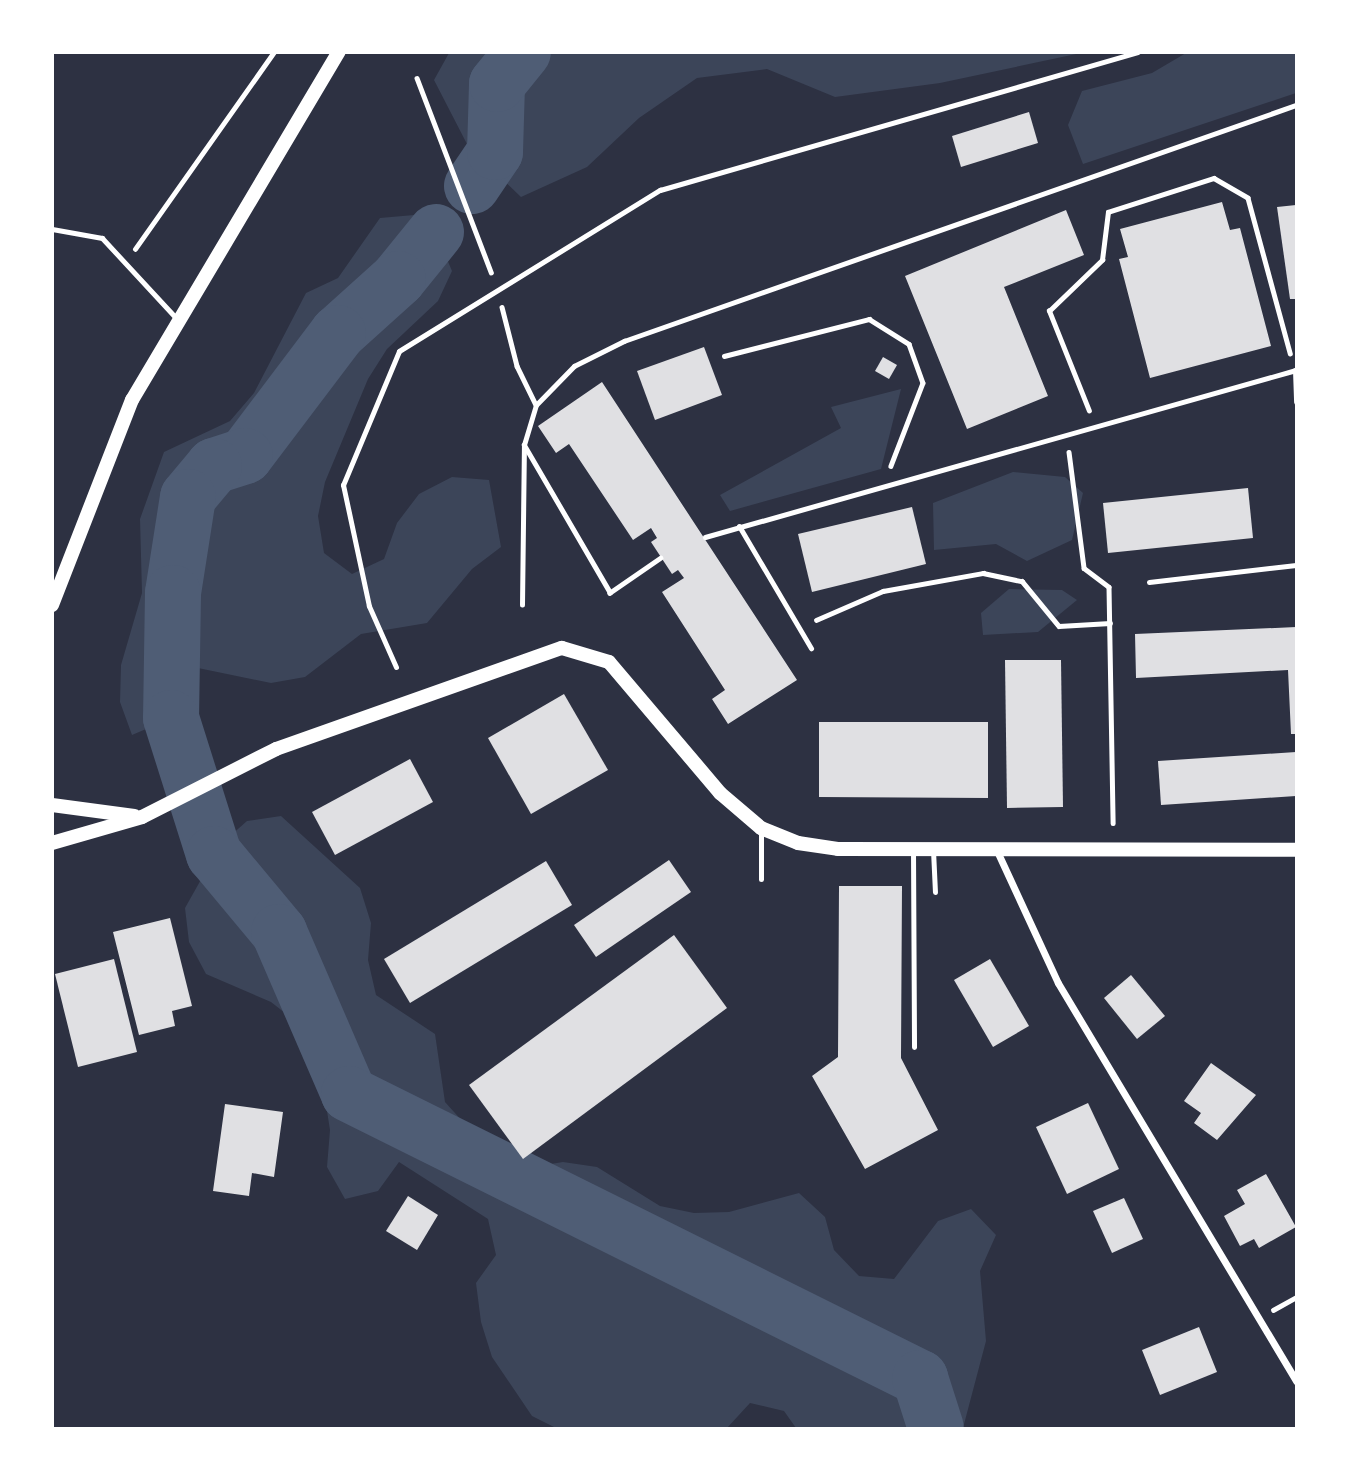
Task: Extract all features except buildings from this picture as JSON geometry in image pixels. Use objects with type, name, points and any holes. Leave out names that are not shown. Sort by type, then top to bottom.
[{"type":"main road","points":[[52,605],[94,485],[176,318],[339,52]]},
{"type":"main road","points":[[52,843],[142,817],[262,755],[539,653],[579,649],[609,662],[720,793],[761,828],[825,847],[997,851],[1297,850]]},
{"type":"main road","points":[[52,805],[142,817]]},
{"type":"street","points":[[997,851],[1058,983],[1297,1381]]},
{"type":"lane","points":[[396,667],[369,606],[343,485],[399,351],[660,190],[1137,52]]},
{"type":"lane","points":[[52,229],[102,238],[176,318]]},
{"type":"lane","points":[[705,537],[1296,370],[1297,402]]},
{"type":"lane","points":[[739,526],[811,648]]},
{"type":"lane","points":[[1149,582],[1297,565]]},
{"type":"lane","points":[[761,828],[761,879]]},
{"type":"lane","points":[[913,850],[914,1047]]},
{"type":"lane","points":[[933,850],[935,892]]},
{"type":"path","points":[[125,263],[274,52]]},
{"type":"path","points":[[417,78],[498,290],[517,366],[536,405]]},
{"type":"path","points":[[522,605],[524,445],[536,405],[574,366],[624,341],[1297,105]]},
{"type":"path","points":[[1095,425],[1049,311],[1102,260],[1108,212],[1214,178],[1248,198],[1296,370]]},
{"type":"path","points":[[724,356],[869,319],[909,344],[923,383],[882,489]]},
{"type":"path","points":[[1063,435],[1077,479],[1084,568],[1109,587],[1113,823]]},
{"type":"path","points":[[524,445],[610,593],[661,558]]},
{"type":"path","points":[[800,628],[883,591],[958,573],[1022,582],[1059,626],[1110,623]]},
{"type":"shaded area","points":[[449,52],[1081,53],[940,83],[835,97],[767,69],[697,78],[639,118],[587,167],[521,197],[468,146],[434,80]]},
{"type":"shaded area","points":[[1186,53],[1296,53],[1296,93],[1083,164],[1068,125],[1082,91],[1152,73]]},
{"type":"shaded area","points":[[414,215],[439,240],[452,271],[438,301],[387,349],[368,379],[325,482],[318,516],[324,553],[352,574],[384,559],[397,523],[419,494],[452,477],[489,480],[501,547],[472,569],[427,623],[361,634],[305,677],[271,683],[198,668],[153,726],[132,735],[120,702],[121,665],[142,593],[140,519],[164,452],[230,421],[254,393],[306,293],[338,278],[380,218]]},
{"type":"shaded area","points":[[901,389],[881,469],[730,511],[720,495],[841,428],[831,407]]},
{"type":"shaded area","points":[[1013,472],[1065,477],[1083,493],[1072,540],[1027,561],[996,544],[934,550],[933,503]]},
{"type":"shaded area","points":[[1009,589],[1062,590],[1077,600],[1038,632],[983,635],[981,613]]},
{"type":"shaded area","points":[[281,816],[360,888],[371,923],[368,960],[376,995],[435,1034],[445,1102],[493,1155],[526,1168],[563,1162],[597,1167],[660,1206],[694,1213],[729,1212],[799,1193],[825,1217],[834,1250],[859,1276],[894,1279],[938,1221],[971,1209],[996,1235],[980,1271],[986,1341],[963,1428],[796,1428],[784,1411],[750,1403],[727,1428],[556,1428],[532,1416],[492,1357],[481,1322],[476,1283],[496,1255],[488,1219],[399,1162],[378,1191],[345,1199],[327,1167],[330,1130],[318,1054],[299,1024],[271,1002],[206,974],[189,942],[185,908],[221,844],[247,821]]},
{"type":"waterway","points":[[472,186],[495,152],[497,84],[523,52]]},
{"type":"waterway","points":[[436,232],[398,279],[338,333],[245,456],[214,466],[188,497],[173,593],[171,718],[214,854],[279,932],[349,1094],[920,1378],[936,1428]]}]
